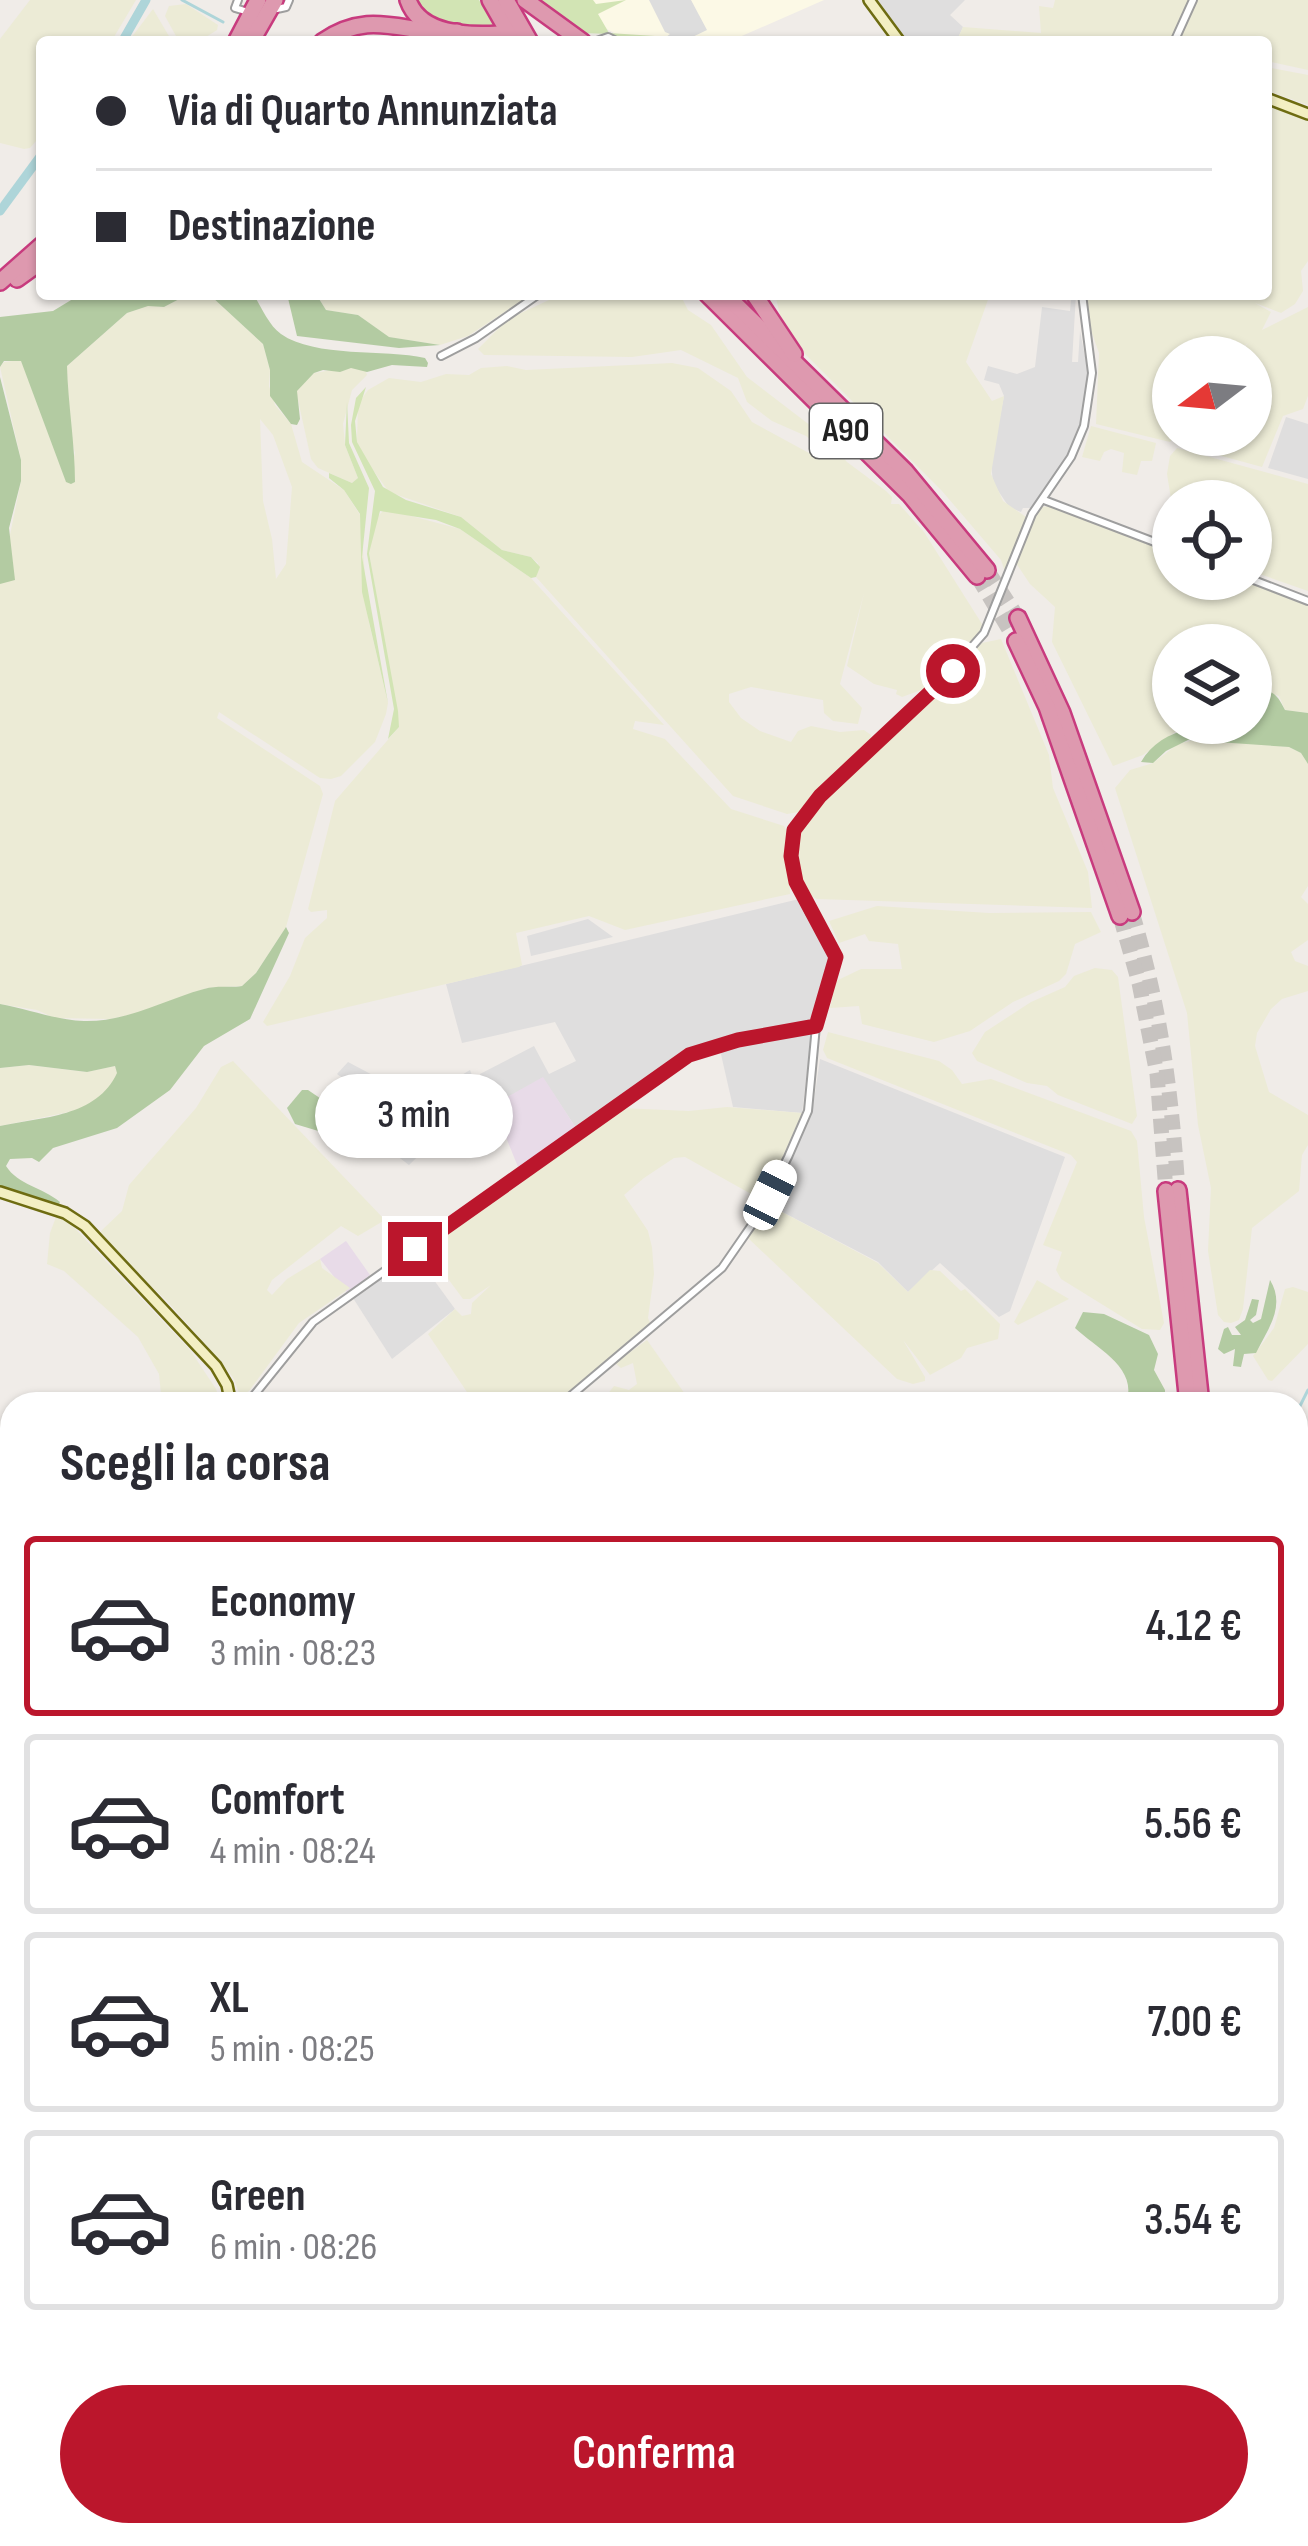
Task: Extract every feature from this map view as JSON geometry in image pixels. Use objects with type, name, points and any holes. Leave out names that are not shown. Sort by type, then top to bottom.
[{"type":"highway","points":[[408,0],[425,24],[458,32]]},
{"type":"highway","points":[[487,0],[507,36]]},
{"type":"highway","points":[[506,0],[531,34],[557,26]]},
{"type":"highway","points":[[526,0],[557,26],[578,36]]},
{"type":"highway","points":[[255,36],[276,4]]},
{"type":"highway","points":[[238,36],[251,6]]},
{"type":"highway","points":[[333,36],[345,29],[383,23],[498,36]]},
{"type":"highway","points":[[0,293],[36,249]]},
{"type":"highway","points":[[8,279],[36,263]]},
{"type":"highway","name":"A90","points":[[709,300],[910,495],[982,573],[918,485],[731,300]]},
{"type":"highway","points":[[758,300],[830,398]]},
{"type":"highway","points":[[1016,640],[1047,707],[1126,914],[1062,713],[1018,618]]},
{"type":"highway","points":[[1172,1190],[1189,1392]]},
{"type":"highway","points":[[1191,1375],[1197,1392]]},
{"type":"street","points":[[238,0],[235,8],[251,6]]},
{"type":"street","points":[[276,4],[286,7],[289,0]]},
{"type":"street","points":[[868,0],[893,36]]},
{"type":"street","points":[[1177,36],[1193,0]]},
{"type":"street","points":[[1272,100],[1308,114]]},
{"type":"street","points":[[441,356],[530,300]]},
{"type":"street","points":[[575,1392],[712,1278],[744,1239],[770,1195],[807,1113],[816,1026],[836,957],[796,882],[791,856],[794,830],[820,796],[971,652],[1001,596],[1032,514],[1071,457],[1088,414],[1092,363],[1083,300]]},
{"type":"street","points":[[1044,500],[1152,541]]},
{"type":"street","points":[[1272,587],[1308,601]]},
{"type":"street","points":[[257,1392],[313,1322],[689,1055],[738,1040],[816,1026]]},
{"type":"street","points":[[0,1192],[60,1210],[85,1226],[216,1366],[228,1392]]},
{"type":"shaded area","points":[[552,0],[824,0],[742,36],[620,36]]},
{"type":"shaded area","points":[[649,0],[691,0],[707,30],[694,36],[668,36]]},
{"type":"shaded area","points":[[873,0],[965,0],[950,15],[963,27],[959,36],[899,36]]},
{"type":"shaded area","points":[[1071,300],[1076,300],[1072,362],[1078,362],[1080,331],[1089,377],[1081,428],[1031,508],[1021,512],[1009,507],[993,483],[991,462],[1004,396],[999,384],[984,380],[988,366],[1017,374],[1035,367],[1042,307],[1070,311]]},
{"type":"shaded area","points":[[1286,417],[1308,424],[1308,479],[1268,468]]},
{"type":"shaded area","points":[[799,899],[834,959],[814,1024],[688,1051],[576,1128],[543,1078],[493,1105],[480,1074],[534,1046],[549,1074],[576,1061],[555,1022],[462,1043],[446,984]]},
{"type":"shaded area","points":[[588,919],[613,937],[531,956],[527,936]]},
{"type":"shaded area","points":[[812,1031],[802,1113],[733,1107],[720,1050]]},
{"type":"shaded area","points":[[820,1059],[1065,1157],[1010,1311],[999,1317],[940,1263],[908,1292],[878,1262],[769,1205],[812,1114]]},
{"type":"shaded area","points":[[348,1062],[401,1090],[394,1104],[402,1111],[470,1070],[480,1096],[409,1165],[342,1114],[358,1089],[337,1074]]},
{"type":"shaded area","points":[[543,1077],[576,1128],[518,1167],[493,1105]]},
{"type":"shaded area","points":[[346,1241],[370,1275],[347,1293],[320,1259]]},
{"type":"shaded area","points":[[415,1254],[455,1309],[392,1359],[353,1298]]},
{"type":"green space","points":[[30,0],[136,0],[115,36],[36,36],[36,141],[30,148],[0,143],[0,39]]},
{"type":"green space","points":[[412,0],[479,0],[496,29],[440,21]]},
{"type":"green space","points":[[529,0],[593,0],[596,4],[626,0],[598,14],[609,33],[655,36],[613,36],[582,33]]},
{"type":"green space","points":[[1055,0],[1189,0],[1174,36],[959,36],[963,27],[1041,33],[1039,6],[1053,8]]},
{"type":"green space","points":[[1196,0],[1308,0],[1308,70],[1272,62],[1272,36],[1181,36]]},
{"type":"green space","points":[[186,4],[218,25],[217,30],[208,36],[176,36],[165,16],[169,6]]},
{"type":"green space","points":[[153,9],[169,36],[133,36]]},
{"type":"green space","points":[[1272,68],[1308,75],[1308,105],[1272,92]]},
{"type":"green space","points":[[1272,105],[1308,118],[1308,261],[1301,271],[1303,291],[1281,313],[1255,303],[1271,312],[1262,330],[1308,307],[1308,396],[1303,409],[1283,416],[1272,443],[1272,336],[1152,336],[1152,438],[1096,424],[1099,353],[1085,300],[1272,300]]},
{"type":"green space","points":[[71,300],[177,300],[127,313],[67,366],[75,467],[71,484],[66,482],[21,361],[4,361],[0,367],[0,317],[53,311]]},
{"type":"green space","points":[[215,300],[263,344],[275,405],[291,424],[302,462],[344,490],[360,515],[369,623],[388,703],[375,742],[341,776],[331,779],[320,778],[219,712],[217,718],[320,786],[323,794],[286,927],[242,986],[207,988],[110,1019],[54,1018],[0,1004],[0,584],[21,460],[0,367],[21,360],[66,481],[75,453],[68,427],[67,366],[127,313],[149,305]],"holes":[[[260,419],[273,435],[292,487],[286,564],[276,579],[263,501]]]},
{"type":"green space","points":[[215,300],[257,300],[273,326],[295,342],[331,350],[409,355],[428,363],[427,367],[392,365],[367,372],[351,368],[314,373],[297,391],[297,425],[291,424],[270,396],[263,344]]},
{"type":"green space","points":[[288,300],[320,300],[326,310],[358,315],[389,337],[440,345],[399,348],[297,336]]},
{"type":"green space","points":[[320,300],[523,300],[468,336],[440,345],[388,337],[358,315],[326,310]]},
{"type":"green space","points":[[549,300],[683,300],[688,310],[711,325],[747,377],[824,436],[847,462],[892,497],[891,504],[899,504],[924,532],[982,624],[980,633],[935,685],[902,697],[897,690],[874,684],[847,666],[864,593],[840,684],[862,708],[858,724],[833,721],[824,713],[823,700],[751,687],[729,694],[741,718],[791,742],[798,731],[811,726],[840,732],[864,730],[871,735],[869,748],[799,812],[787,814],[733,796],[536,577],[538,563],[531,557],[502,550],[461,517],[389,492],[357,442],[358,404],[368,390],[389,378],[421,382],[507,366],[526,370],[672,363],[698,368],[731,391],[752,422],[820,459],[824,458],[820,448],[747,402],[738,378],[681,350],[632,357],[484,355],[478,349],[508,319]]},
{"type":"green space","points":[[776,300],[988,300],[966,362],[992,401],[1004,396],[991,474],[1003,501],[1026,517],[1006,575],[1001,560],[942,491],[804,353],[780,315]]},
{"type":"green space","points":[[365,369],[367,375],[352,390],[343,424],[345,445],[358,478],[352,483],[318,468],[311,459],[296,391],[314,373]]},
{"type":"green space","points":[[0,377],[21,460],[21,481],[9,528],[15,580],[0,584]]},
{"type":"green space","points":[[366,387],[355,421],[357,442],[383,487],[406,500],[461,517],[502,550],[531,557],[540,567],[531,578],[460,529],[380,511],[369,553],[398,711],[399,727],[388,739],[394,709],[367,554],[375,491],[352,442],[356,398]]},
{"type":"green space","points":[[347,402],[349,443],[369,488],[362,557],[388,703],[362,592],[360,514],[329,478],[329,473],[352,483],[358,478],[345,445]]},
{"type":"green space","points":[[1091,426],[1152,442],[1152,461],[1141,461],[1137,475],[1122,472],[1124,453],[1111,449],[1100,461],[1082,457]]},
{"type":"green space","points":[[1170,456],[1206,456],[1308,484],[1308,591],[1272,578],[1272,480],[1168,480]]},
{"type":"green space","points":[[1222,456],[1267,456],[1262,467]]},
{"type":"green space","points":[[1051,506],[1152,544],[1152,600],[1272,600],[1272,589],[1308,603],[1308,713],[1285,710],[1279,696],[1272,694],[1272,624],[1152,624],[1152,744],[1158,744],[1113,766],[1052,642],[1055,607],[1016,563],[1041,507]]},
{"type":"green space","points":[[385,509],[460,529],[531,578],[664,725],[635,721],[633,729],[665,739],[731,809],[784,826],[790,894],[625,930],[589,916],[516,933],[519,967],[267,1026],[263,1022],[305,938],[327,918],[327,910],[308,909],[335,801],[399,727],[369,552],[376,518]]},
{"type":"green space","points":[[1001,639],[1049,755],[1053,788],[1088,872],[1092,908],[817,899],[801,891],[793,858],[796,830],[817,803],[982,643]]},
{"type":"green space","points":[[1272,693],[1285,710],[1308,713],[1308,764],[1289,747],[1246,744],[1272,744]]},
{"type":"green space","points":[[1157,744],[1180,744],[1153,763],[1141,762]]},
{"type":"green space","points":[[1178,744],[1255,744],[1289,747],[1308,764],[1308,886],[1301,897],[1308,904],[1308,940],[1291,952],[1295,961],[1308,966],[1308,991],[1282,999],[1271,1009],[1255,1046],[1269,1092],[1308,1115],[1308,1145],[1302,1155],[1299,1191],[1252,1228],[1243,1309],[1239,1320],[1231,1323],[1218,1315],[1208,1251],[1211,1188],[1198,1125],[1187,1013],[1115,788],[1130,770],[1153,763]]},
{"type":"green space","points":[[877,906],[989,913],[1091,912],[1101,932],[1075,944],[1066,974],[1059,981],[1013,1002],[970,1031],[934,1042],[862,1024],[859,1006],[830,1008],[836,981],[861,969],[902,969],[898,944],[869,941],[865,934],[839,943],[829,921]]},
{"type":"green space","points":[[286,927],[289,933],[250,1019],[204,1046],[170,1090],[117,1128],[53,1148],[39,1162],[10,1159],[6,1166],[11,1172],[60,1202],[58,1206],[0,1188],[0,1126],[82,1107],[108,1088],[117,1073],[115,1066],[87,1072],[29,1065],[0,1068],[0,1004],[63,1019],[100,1020],[209,988],[242,986]]},
{"type":"green space","points":[[1095,968],[1112,970],[1118,977],[1137,1116],[1132,1124],[977,1061],[972,1053],[985,1032],[1065,987],[1074,976]]},
{"type":"green space","points":[[828,1032],[939,1061],[962,1084],[991,1079],[1131,1131],[1137,1141],[1144,1217],[1164,1323],[1160,1330],[1142,1329],[1061,1279],[1056,1270],[1062,1252],[1043,1245],[1077,1162],[1071,1155],[827,1058],[823,1050]]},
{"type":"green space","points":[[233,1061],[385,1220],[358,1236],[341,1226],[272,1280],[267,1290],[272,1295],[287,1279],[320,1259],[322,1268],[350,1288],[299,1323],[247,1392],[239,1392],[217,1357],[166,1300],[103,1242],[101,1231],[122,1211],[129,1185],[196,1108],[221,1067]]},
{"type":"green space","points":[[29,1065],[86,1072],[115,1066],[118,1074],[106,1095],[84,1109],[0,1126],[0,1068]]},
{"type":"green space","points":[[302,1090],[339,1111],[325,1133],[295,1124],[287,1108]]},
{"type":"green space","points":[[727,1107],[802,1113],[765,1197],[760,1199],[685,1157],[674,1158],[624,1195],[648,1231],[652,1247],[651,1325],[570,1392],[467,1392],[428,1334],[455,1309],[462,1316],[471,1314],[472,1303],[491,1285],[463,1299],[446,1276],[426,1267],[421,1254],[424,1248],[522,1183],[621,1108],[689,1111]]},
{"type":"green space","points":[[769,1205],[878,1263],[908,1292],[930,1270],[940,1271],[1000,1324],[998,1339],[967,1348],[961,1358],[930,1375],[903,1340],[925,1381],[913,1384],[897,1379],[748,1238]]},
{"type":"green space","points":[[56,1217],[64,1217],[190,1350],[217,1392],[161,1392],[159,1374],[138,1337],[64,1271],[47,1264]]},
{"type":"green space","points":[[1037,1280],[1069,1299],[1018,1325],[1014,1322]]},
{"type":"green space","points":[[1270,1280],[1276,1308],[1270,1326],[1256,1353],[1244,1354],[1241,1367],[1233,1366],[1235,1349],[1224,1354],[1218,1349],[1224,1329],[1241,1335],[1235,1327],[1245,1320],[1252,1299],[1259,1300],[1250,1320],[1261,1319]]},
{"type":"green space","points":[[1285,1289],[1308,1292],[1308,1344],[1272,1381],[1253,1356],[1274,1328]]},
{"type":"green space","points":[[1083,1312],[1104,1314],[1149,1335],[1158,1354],[1154,1370],[1165,1392],[1128,1392],[1119,1366],[1075,1328]]},
{"type":"green space","points":[[647,1340],[683,1392],[609,1392],[614,1386],[629,1390],[637,1384],[633,1363],[621,1368],[615,1363]]},
{"type":"waterway","points":[[125,36],[146,0]]},
{"type":"waterway","points":[[182,0],[223,22]]},
{"type":"waterway","points":[[0,211],[36,162]]},
{"type":"tunnel","points":[[987,570],[1018,618]]},
{"type":"tunnel","points":[[977,576],[1016,641]]},
{"type":"tunnel","points":[[1132,912],[1163,1050],[1178,1190]]},
{"type":"tunnel","points":[[1120,916],[1157,1074],[1166,1191]]},
{"type":"route","points":[[415,1249],[689,1055],[738,1040],[816,1026],[836,957],[796,882],[791,856],[794,830],[820,796],[953,671]]}]
